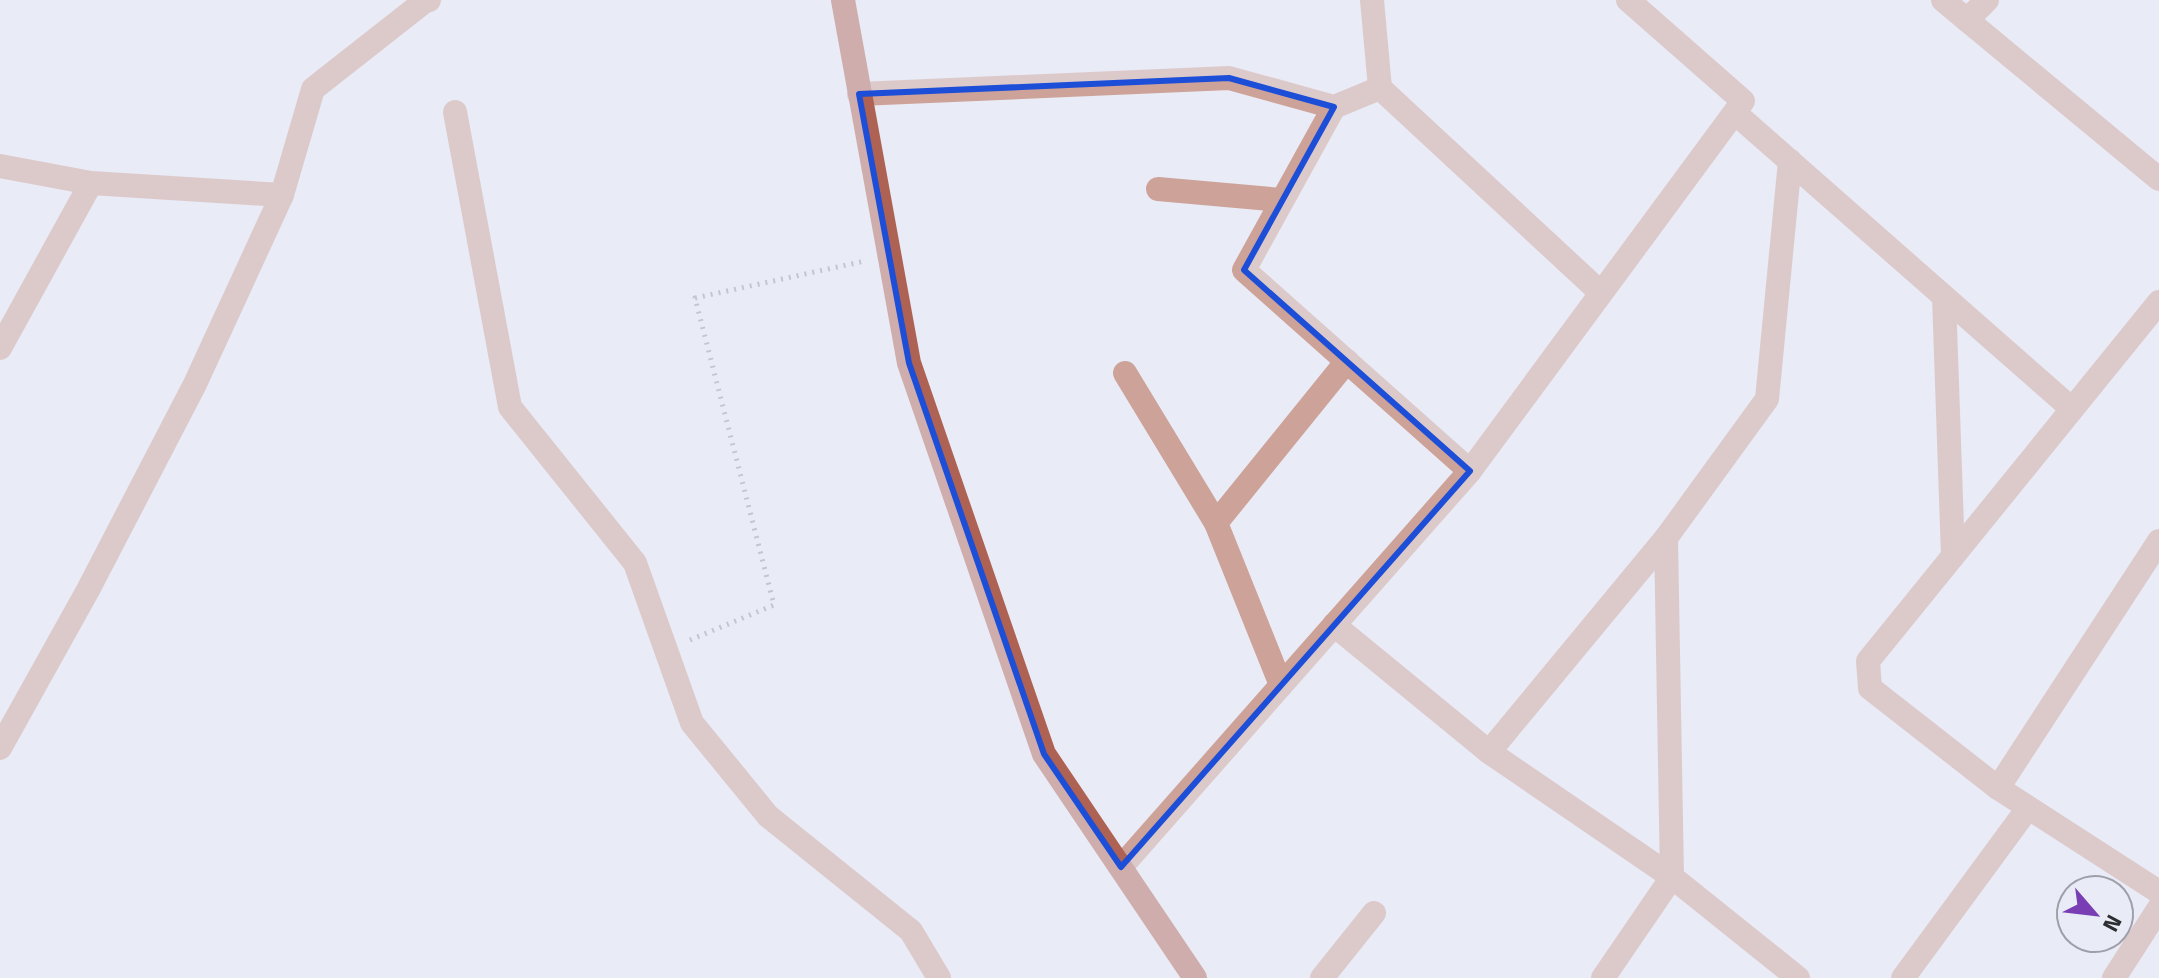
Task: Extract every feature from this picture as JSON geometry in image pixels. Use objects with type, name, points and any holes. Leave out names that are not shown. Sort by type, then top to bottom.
[{"type":"main road","points":[[843,0],[909,363],[1044,754],[1195,978]]},
{"type":"street","points":[[0,748],[88,590],[195,384],[282,195],[313,89],[426,0]]},
{"type":"street","points":[[1372,0],[1380,88],[1601,293]]},
{"type":"street","points":[[1121,867],[1470,471],[1743,101],[1628,0]]},
{"type":"street","points":[[1943,0],[2159,179]]},
{"type":"street","points":[[1967,20],[1987,0]]},
{"type":"street","points":[[859,94],[1229,78],[1334,107],[1380,88]]},
{"type":"street","points":[[1334,107],[1244,270],[1470,471]]},
{"type":"street","points":[[455,112],[510,407],[635,563],[692,723],[768,816],[911,931],[939,978]]},
{"type":"street","points":[[1735,113],[2072,409]]},
{"type":"street","points":[[1489,752],[1666,538],[1767,399],[1790,161]]},
{"type":"street","points":[[0,166],[91,183],[282,195]]},
{"type":"street","points":[[0,348],[91,183]]},
{"type":"street","points":[[1158,189],[1282,200]]},
{"type":"street","points":[[1944,297],[1953,556]]},
{"type":"street","points":[[2159,302],[1868,661],[1870,688],[1998,788],[2159,892]]},
{"type":"street","points":[[1216,523],[1347,361]]},
{"type":"street","points":[[1125,373],[1216,523],[1281,685]]},
{"type":"street","points":[[1603,978],[1672,877],[1666,538]]},
{"type":"street","points":[[1998,788],[2159,541]]},
{"type":"street","points":[[1334,625],[1489,752],[1672,877],[1798,978]]},
{"type":"street","points":[[1903,978],[2028,808]]},
{"type":"street","points":[[2114,978],[2159,908]]},
{"type":"street","points":[[1322,978],[1374,913]]},
{"type":"path","points":[[666,650],[774,605],[695,298],[889,256]]},
{"type":"highlighted area","points":[[1229,78],[1334,107],[1244,270],[1470,471],[1121,867],[1044,754],[909,363],[859,94]]}]
